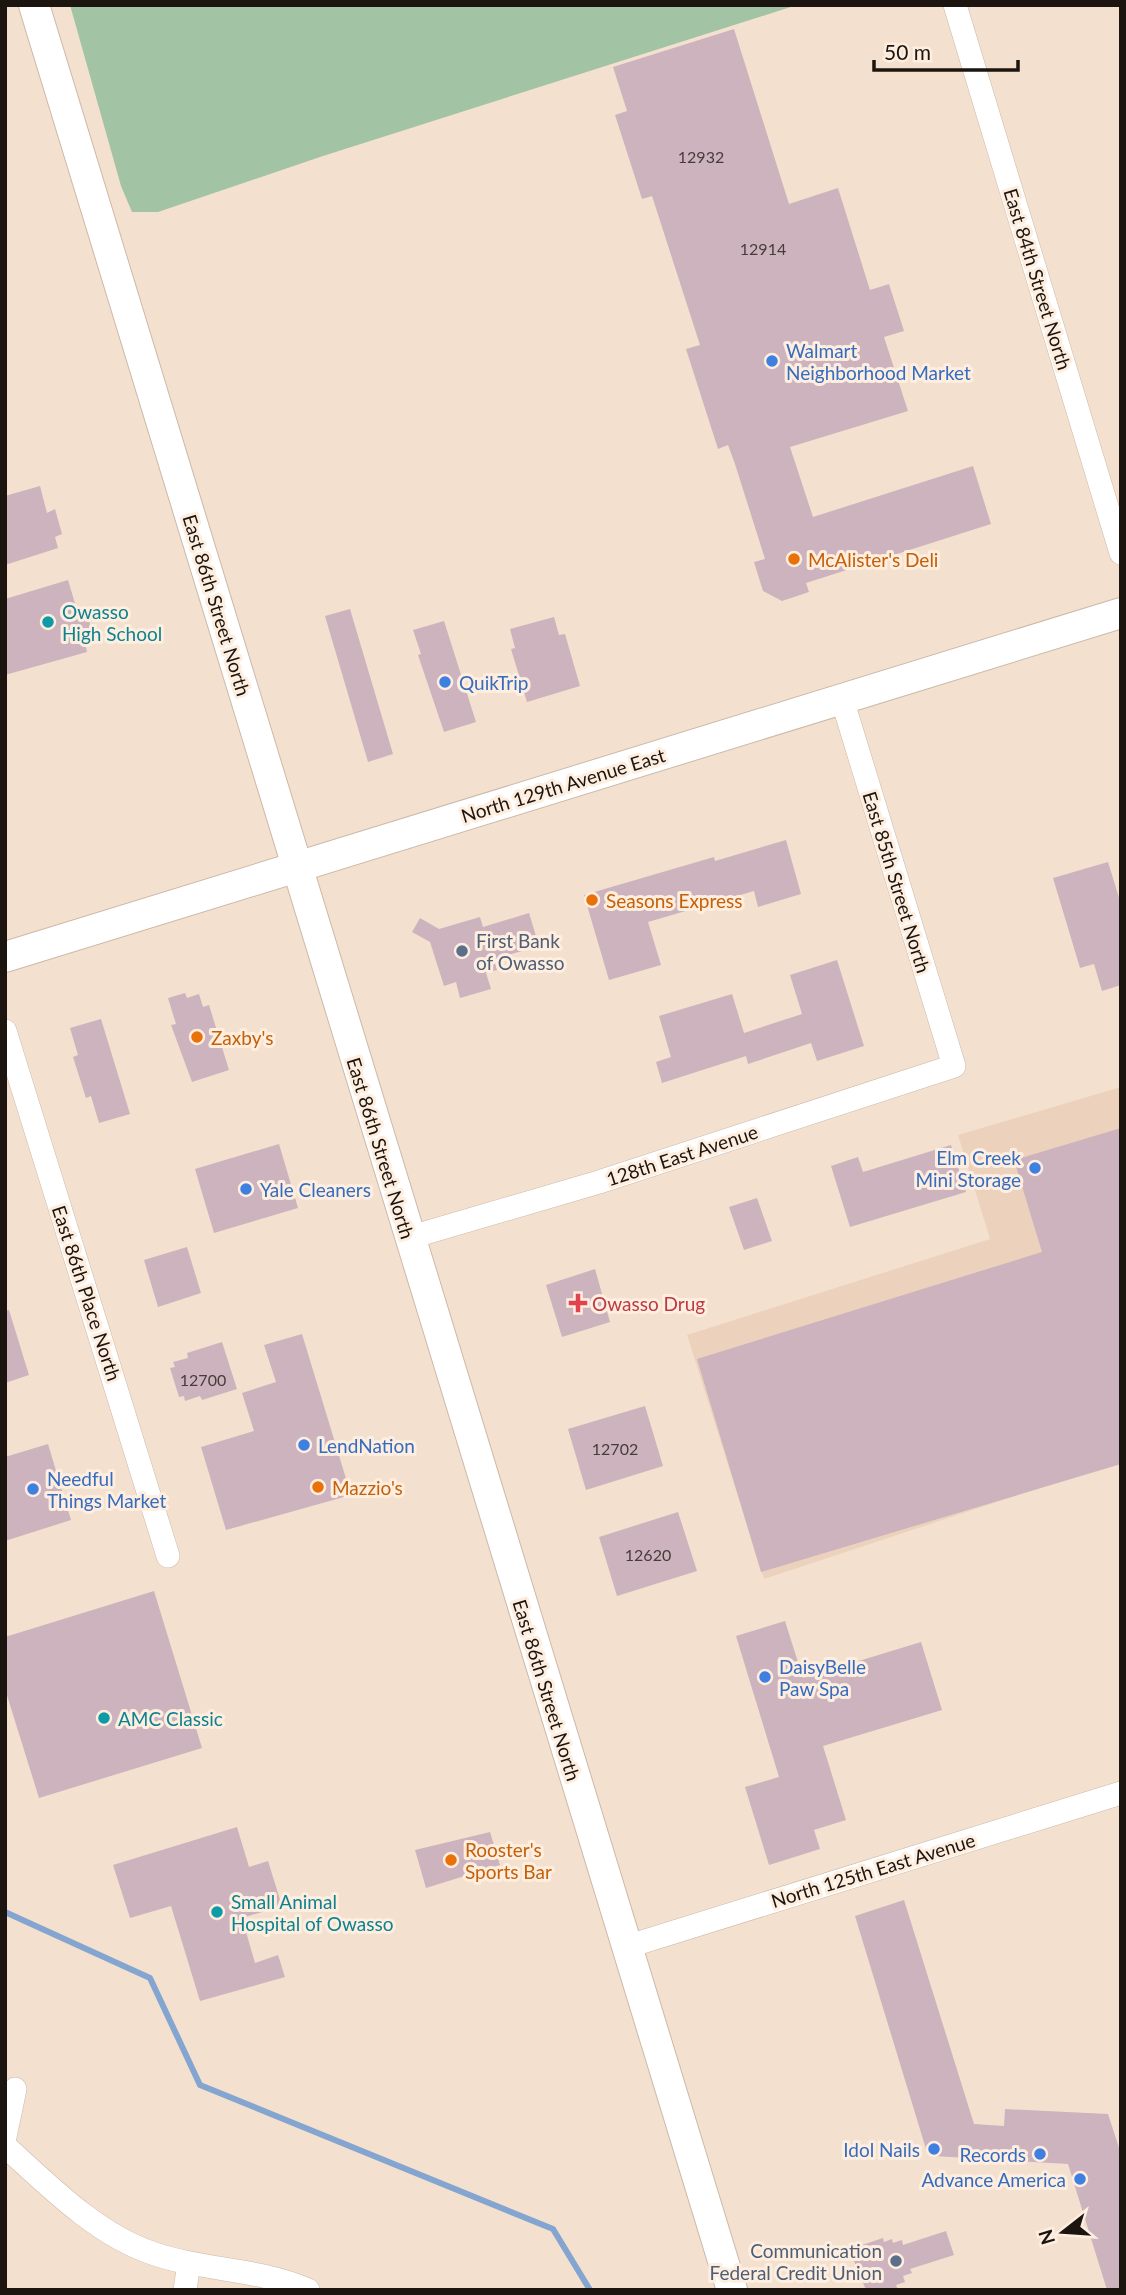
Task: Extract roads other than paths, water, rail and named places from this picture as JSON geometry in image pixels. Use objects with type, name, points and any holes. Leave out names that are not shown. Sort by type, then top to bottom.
[{"type":"main road","name":"East 86th Street North","points":[[34,5],[298,868],[408,1238],[732,2290]]},
{"type":"main road","name":"North 129th Avenue East","points":[[5,957],[1121,613]]},
{"type":"street","name":"East 84th Street North","points":[[956,5],[1121,553]]},
{"type":"street","name":"East 85th Street North","points":[[842,699],[954,1066]]},
{"type":"street","name":"East 86th Place North","points":[[5,1031],[168,1556]]},
{"type":"street","name":"128th East Avenue","points":[[408,1238],[599,1182],[954,1066]]},
{"type":"street","name":"North 125th East Avenue","points":[[626,1947],[1121,1793]]},
{"type":"street","points":[[5,2137],[15,2089]]},
{"type":"street","points":[[5,2146],[99,2225],[152,2253],[189,2263],[255,2273],[308,2290]]},
{"type":"street","points":[[185,2290],[189,2263]]},
{"type":"waterway","points":[[5,1912],[150,1978],[200,2085],[553,2229],[590,2290]]},
{"type":"place","name":"Walmart Neighborhood Market","points":[[772,361]]},
{"type":"place","name":"McAlister's Deli","points":[[794,559]]},
{"type":"place","name":"Owasso High School","points":[[48,622]]},
{"type":"place","name":"QuikTrip","points":[[445,682]]},
{"type":"place","name":"Seasons Express","points":[[592,900]]},
{"type":"place","name":"First Bank of Owasso","points":[[462,951]]},
{"type":"place","name":"Zaxby's","points":[[197,1037]]},
{"type":"place","name":"Elm Creek Mini Storage","points":[[1035,1168]]},
{"type":"place","name":"Yale Cleaners","points":[[246,1189]]},
{"type":"place","name":"Owasso Drug","points":[[578,1303]]},
{"type":"place","name":"LendNation","points":[[304,1445]]},
{"type":"place","name":"Mazzio's","points":[[318,1487]]},
{"type":"place","name":"Needful Things Market","points":[[33,1489]]},
{"type":"place","name":"DaisyBelle Paw Spa","points":[[765,1677]]},
{"type":"place","name":"AMC Classic","points":[[104,1718]]},
{"type":"place","name":"Rooster's Sports Bar","points":[[451,1860]]},
{"type":"place","name":"Small Animal Hospital of Owasso","points":[[217,1912]]},
{"type":"place","name":"Idol Nails","points":[[934,2149]]},
{"type":"place","name":"Records","points":[[1040,2154]]},
{"type":"place","name":"Advance America","points":[[1080,2179]]},
{"type":"place","name":"Communication Federal Credit Union","points":[[896,2261]]}]
